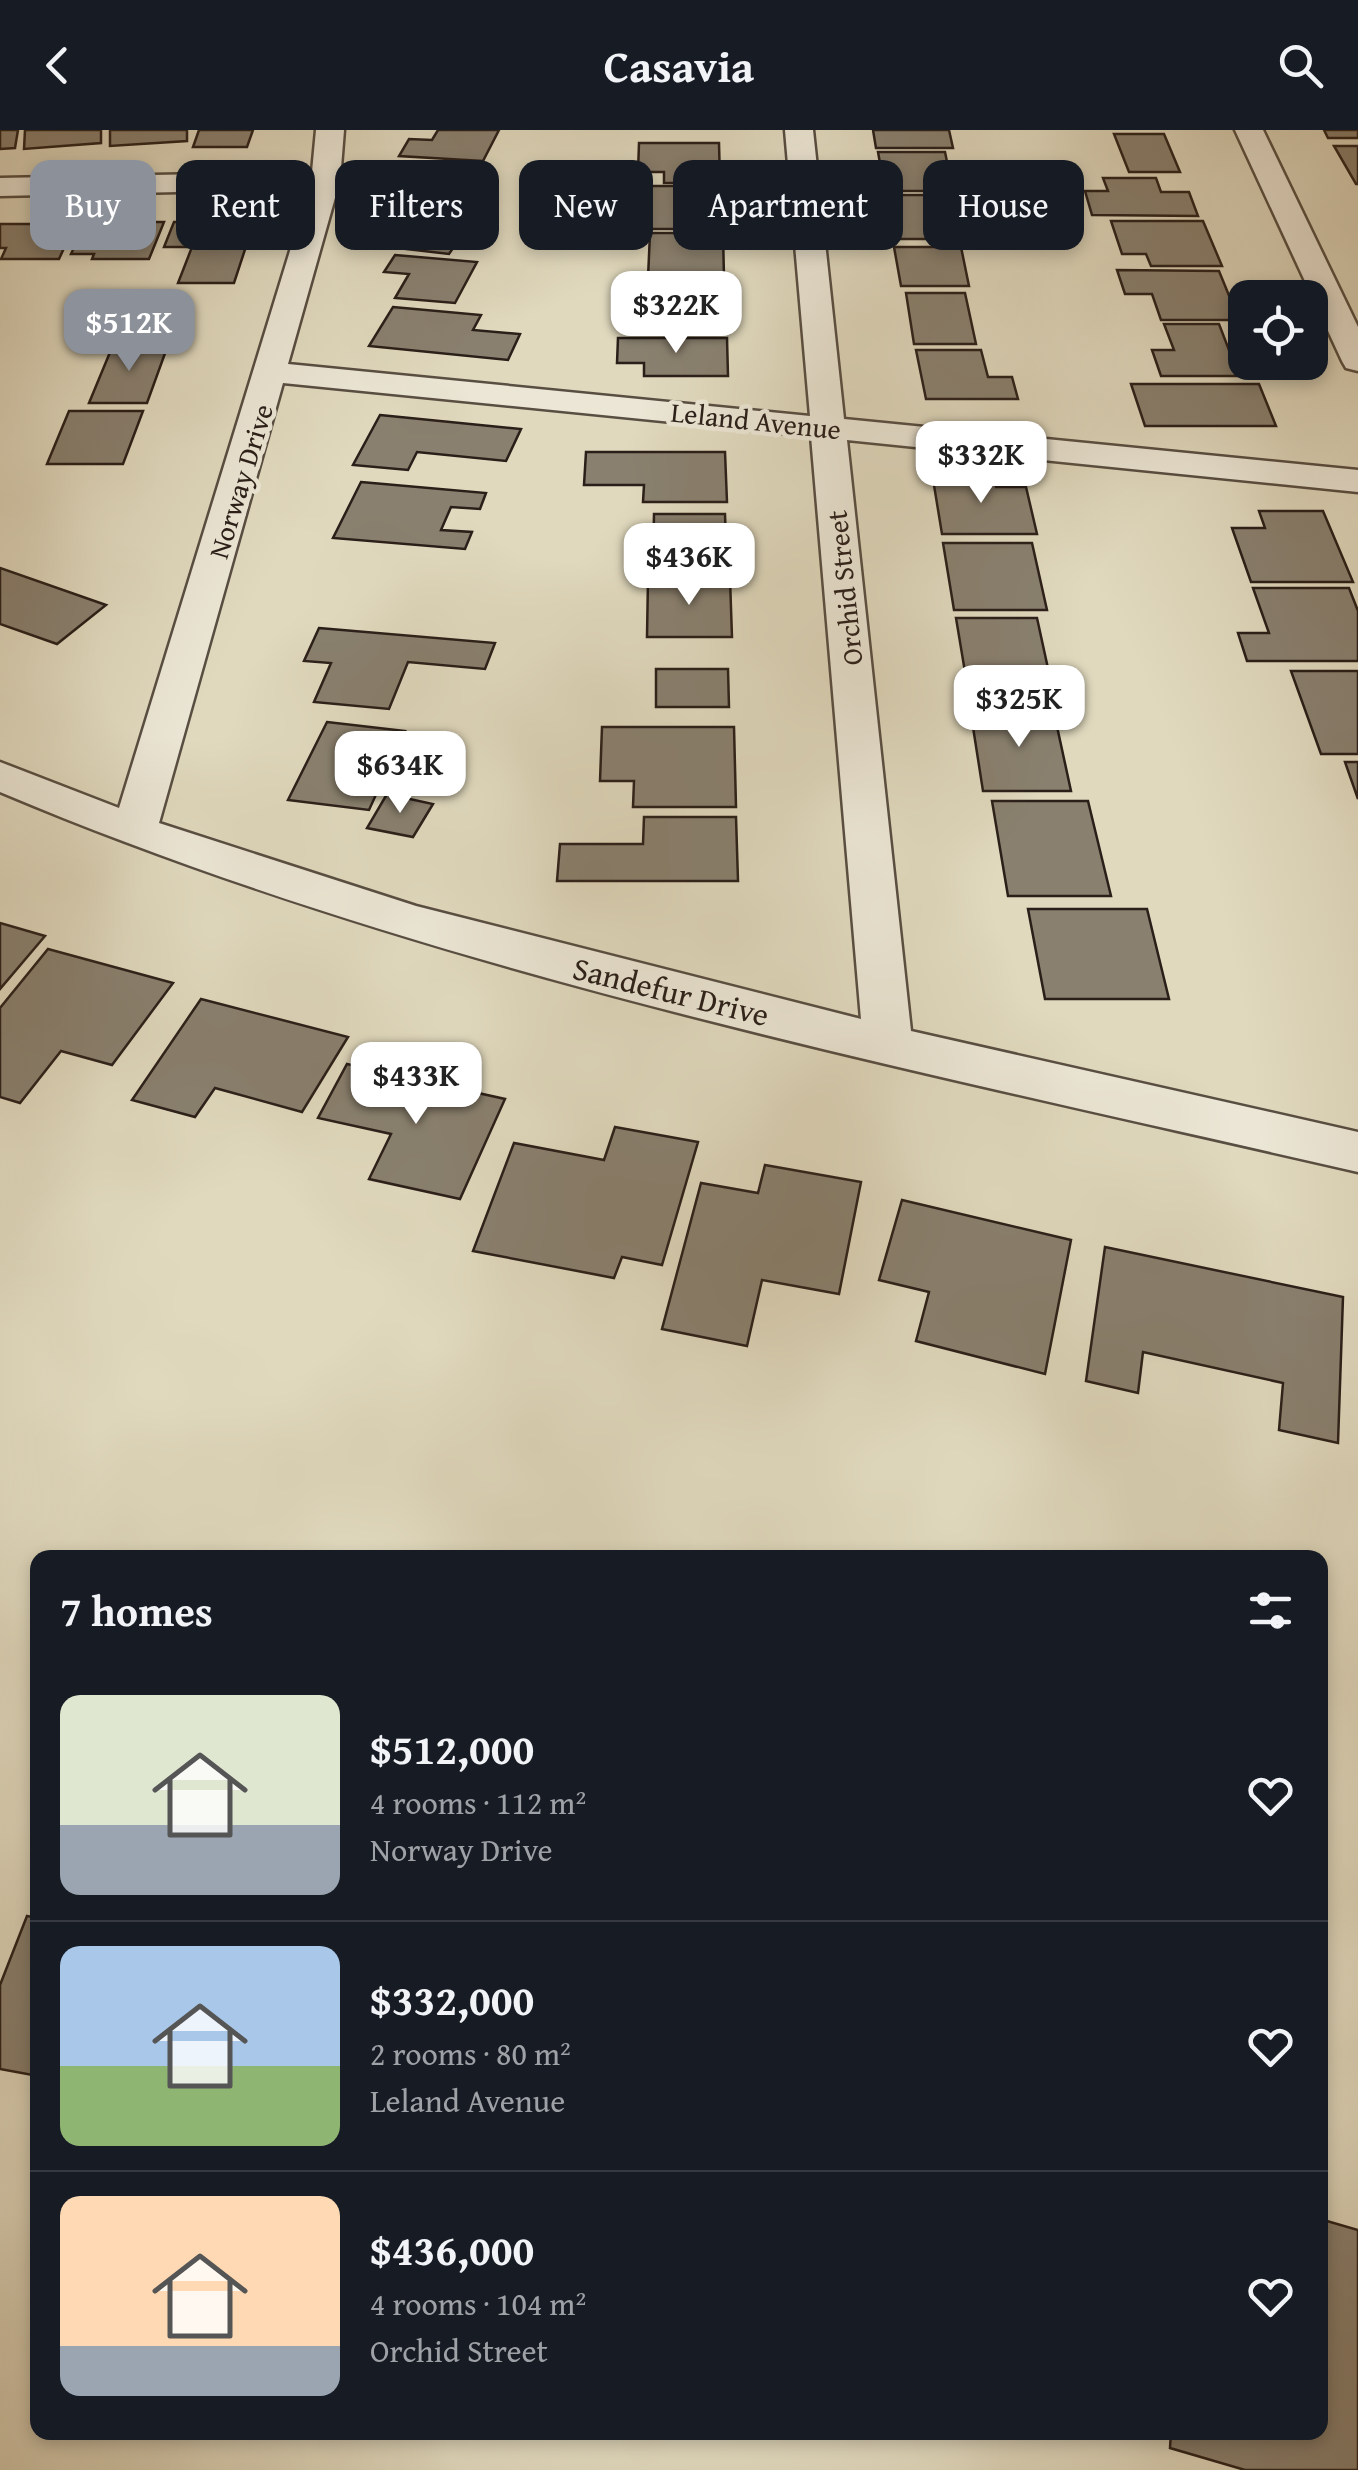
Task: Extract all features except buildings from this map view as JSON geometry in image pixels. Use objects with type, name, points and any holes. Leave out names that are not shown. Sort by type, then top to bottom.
[{"type":"street","name":"Norway Drive","points":[[135,830],[273,372],[326,180],[330,130]]},
{"type":"street","name":"Orchid Street","points":[[799,130],[888,1046]]},
{"type":"street","points":[[1250,130],[1358,361]]},
{"type":"street","points":[[0,187],[326,180]]},
{"type":"street","name":"Leland Avenue","points":[[273,372],[1358,481]]},
{"type":"street","name":"Sandefur Drive","points":[[0,776],[135,830],[323,897],[430,930],[888,1046],[1358,1152]]}]
